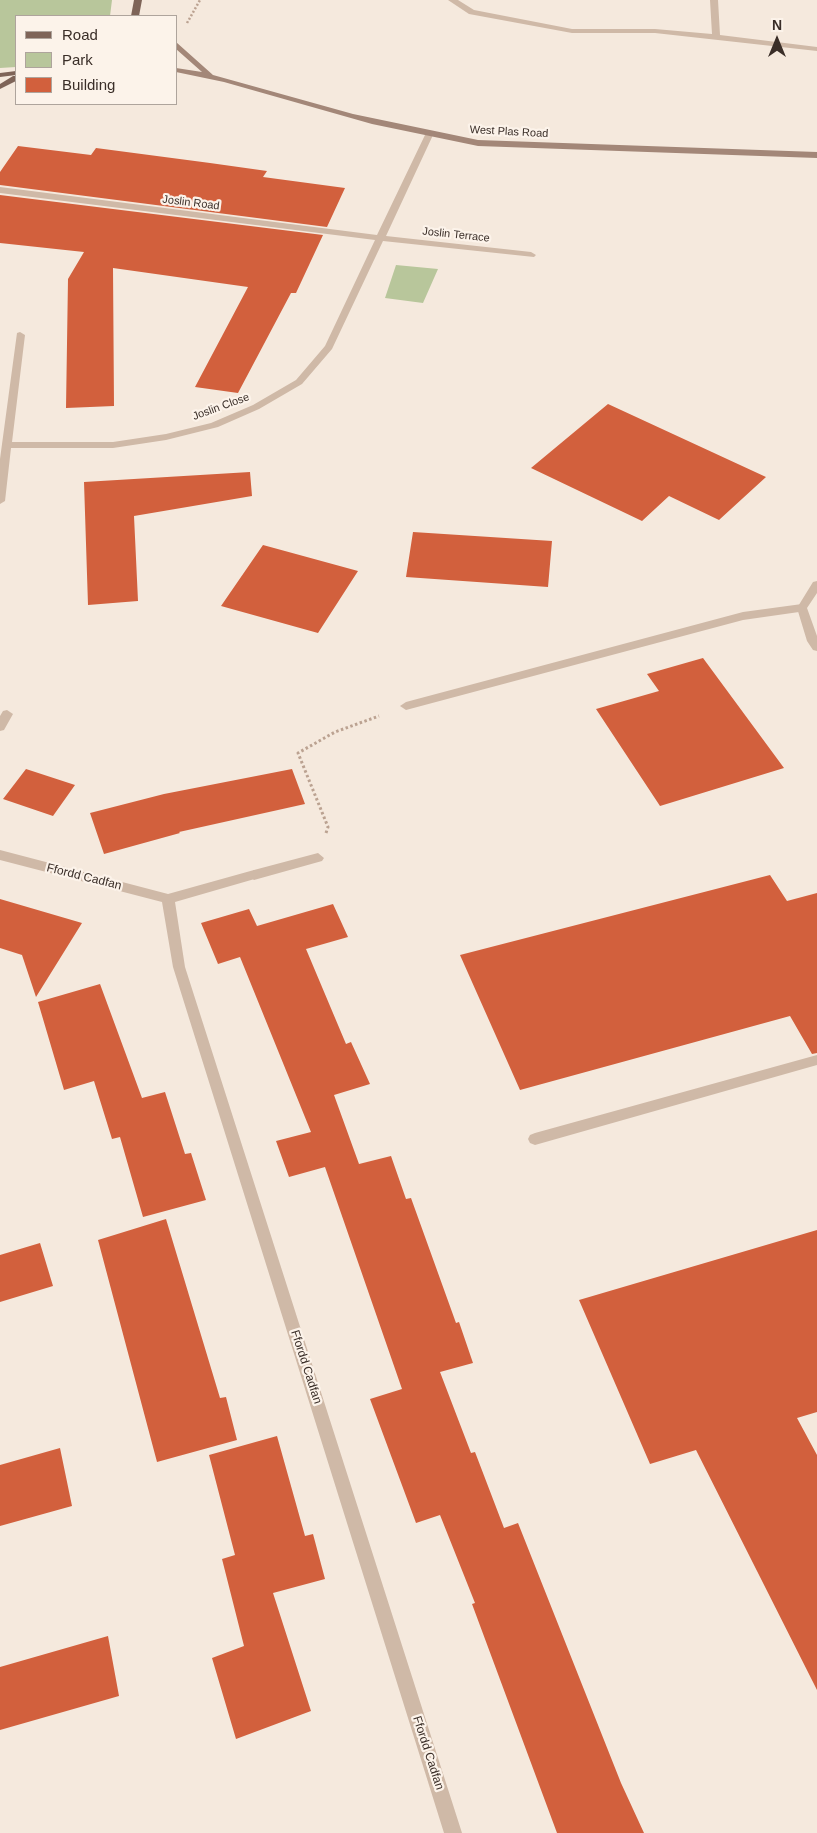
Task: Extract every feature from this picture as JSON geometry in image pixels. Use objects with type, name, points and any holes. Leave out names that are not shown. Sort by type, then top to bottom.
[{"type":"main road","points":[[138,0],[138,15]]},
{"type":"main road","points":[[0,75],[15,73]]},
{"type":"main road","points":[[0,87],[15,79]]},
{"type":"street","points":[[452,0],[472,12],[572,32],[655,31],[716,36],[817,49]]},
{"type":"street","points":[[714,0],[716,36]]},
{"type":"street","name":"West Plas Road","points":[[178,46],[209,74]]},
{"type":"street","name":"West Plas Road","points":[[178,70],[209,74],[309,104],[429,134],[478,143],[817,155]]},
{"type":"street","points":[[379,238],[429,134]]},
{"type":"street","name":"Joslin Road","points":[[0,190],[379,238]]},
{"type":"street","name":"Joslin Terrace","points":[[379,238],[531,255]]},
{"type":"street","name":"Joslin Close","points":[[7,445],[122,444],[166,437],[214,425],[256,407],[299,382],[329,347],[379,238]]},
{"type":"street","points":[[0,501],[20,335]]},
{"type":"street","points":[[406,706],[743,616],[802,608],[817,585]]},
{"type":"street","points":[[802,608],[813,641],[817,647]]},
{"type":"street","points":[[0,727],[7,714]]},
{"type":"street","name":"Ffordd Cadfan","points":[[0,854],[168,899],[179,967],[453,1833]]},
{"type":"street","points":[[168,899],[318,858]]},
{"type":"street","points":[[536,1139],[817,1060]]},
{"type":"path","points":[[186,24],[194,7],[200,0]]},
{"type":"path","points":[[318,858],[328,827],[298,752],[335,732],[406,706]]},
{"type":"green space","points":[[0,0],[112,0],[110,15],[15,15],[15,67],[0,68]]},
{"type":"green space","points":[[396,265],[438,269],[423,303],[385,298]]},
{"type":"building","points":[[18,146],[91,155],[96,148],[267,171],[263,177],[345,188],[327,227],[0,185],[0,172]]},
{"type":"building","points":[[0,195],[323,235],[296,293],[291,293],[238,393],[195,387],[248,287],[113,268],[114,406],[66,408],[68,279],[84,252],[0,243]]},
{"type":"building","points":[[608,404],[766,477],[719,520],[669,496],[642,521],[531,468]]},
{"type":"building","points":[[250,472],[252,496],[134,516],[138,601],[88,605],[84,482]]},
{"type":"building","points":[[413,532],[552,541],[548,587],[406,577]]},
{"type":"building","points":[[263,545],[358,571],[318,633],[221,606]]},
{"type":"building","points":[[703,658],[784,768],[660,806],[596,709],[659,691],[647,674]]},
{"type":"building","points":[[26,769],[75,785],[53,816],[3,799]]},
{"type":"building","points":[[292,769],[305,804],[179,832],[104,854],[90,813],[164,794]]},
{"type":"building","points":[[770,875],[787,901],[817,893],[817,1053],[812,1054],[790,1016],[520,1090],[460,955]]},
{"type":"building","points":[[0,899],[82,923],[36,997],[22,955],[0,948]]},
{"type":"building","points":[[333,904],[348,937],[306,949],[346,1044],[351,1042],[370,1084],[334,1095],[359,1164],[391,1156],[406,1199],[411,1198],[456,1323],[459,1322],[473,1363],[440,1372],[471,1453],[475,1452],[504,1528],[518,1523],[621,1783],[644,1833],[557,1833],[472,1604],[475,1603],[440,1515],[416,1523],[370,1399],[402,1389],[325,1167],[289,1177],[276,1141],[311,1132],[240,957],[218,964],[201,923],[249,909],[257,926]]},
{"type":"building","points":[[100,984],[142,1098],[165,1092],[185,1154],[191,1153],[206,1200],[143,1217],[120,1137],[112,1139],[94,1081],[64,1090],[38,1002]]},
{"type":"building","points":[[166,1219],[220,1398],[226,1397],[237,1440],[157,1462],[98,1240]]},
{"type":"building","points":[[817,1230],[817,1412],[797,1418],[817,1455],[817,1690],[696,1450],[650,1464],[579,1300]]},
{"type":"building","points":[[40,1243],[53,1286],[0,1302],[0,1255]]},
{"type":"building","points":[[277,1436],[305,1536],[313,1534],[325,1579],[273,1593],[311,1711],[236,1739],[212,1658],[244,1646],[222,1559],[235,1555],[209,1455]]},
{"type":"building","points":[[60,1448],[72,1506],[0,1526],[0,1465]]},
{"type":"building","points":[[108,1636],[119,1696],[0,1730],[0,1667]]}]
